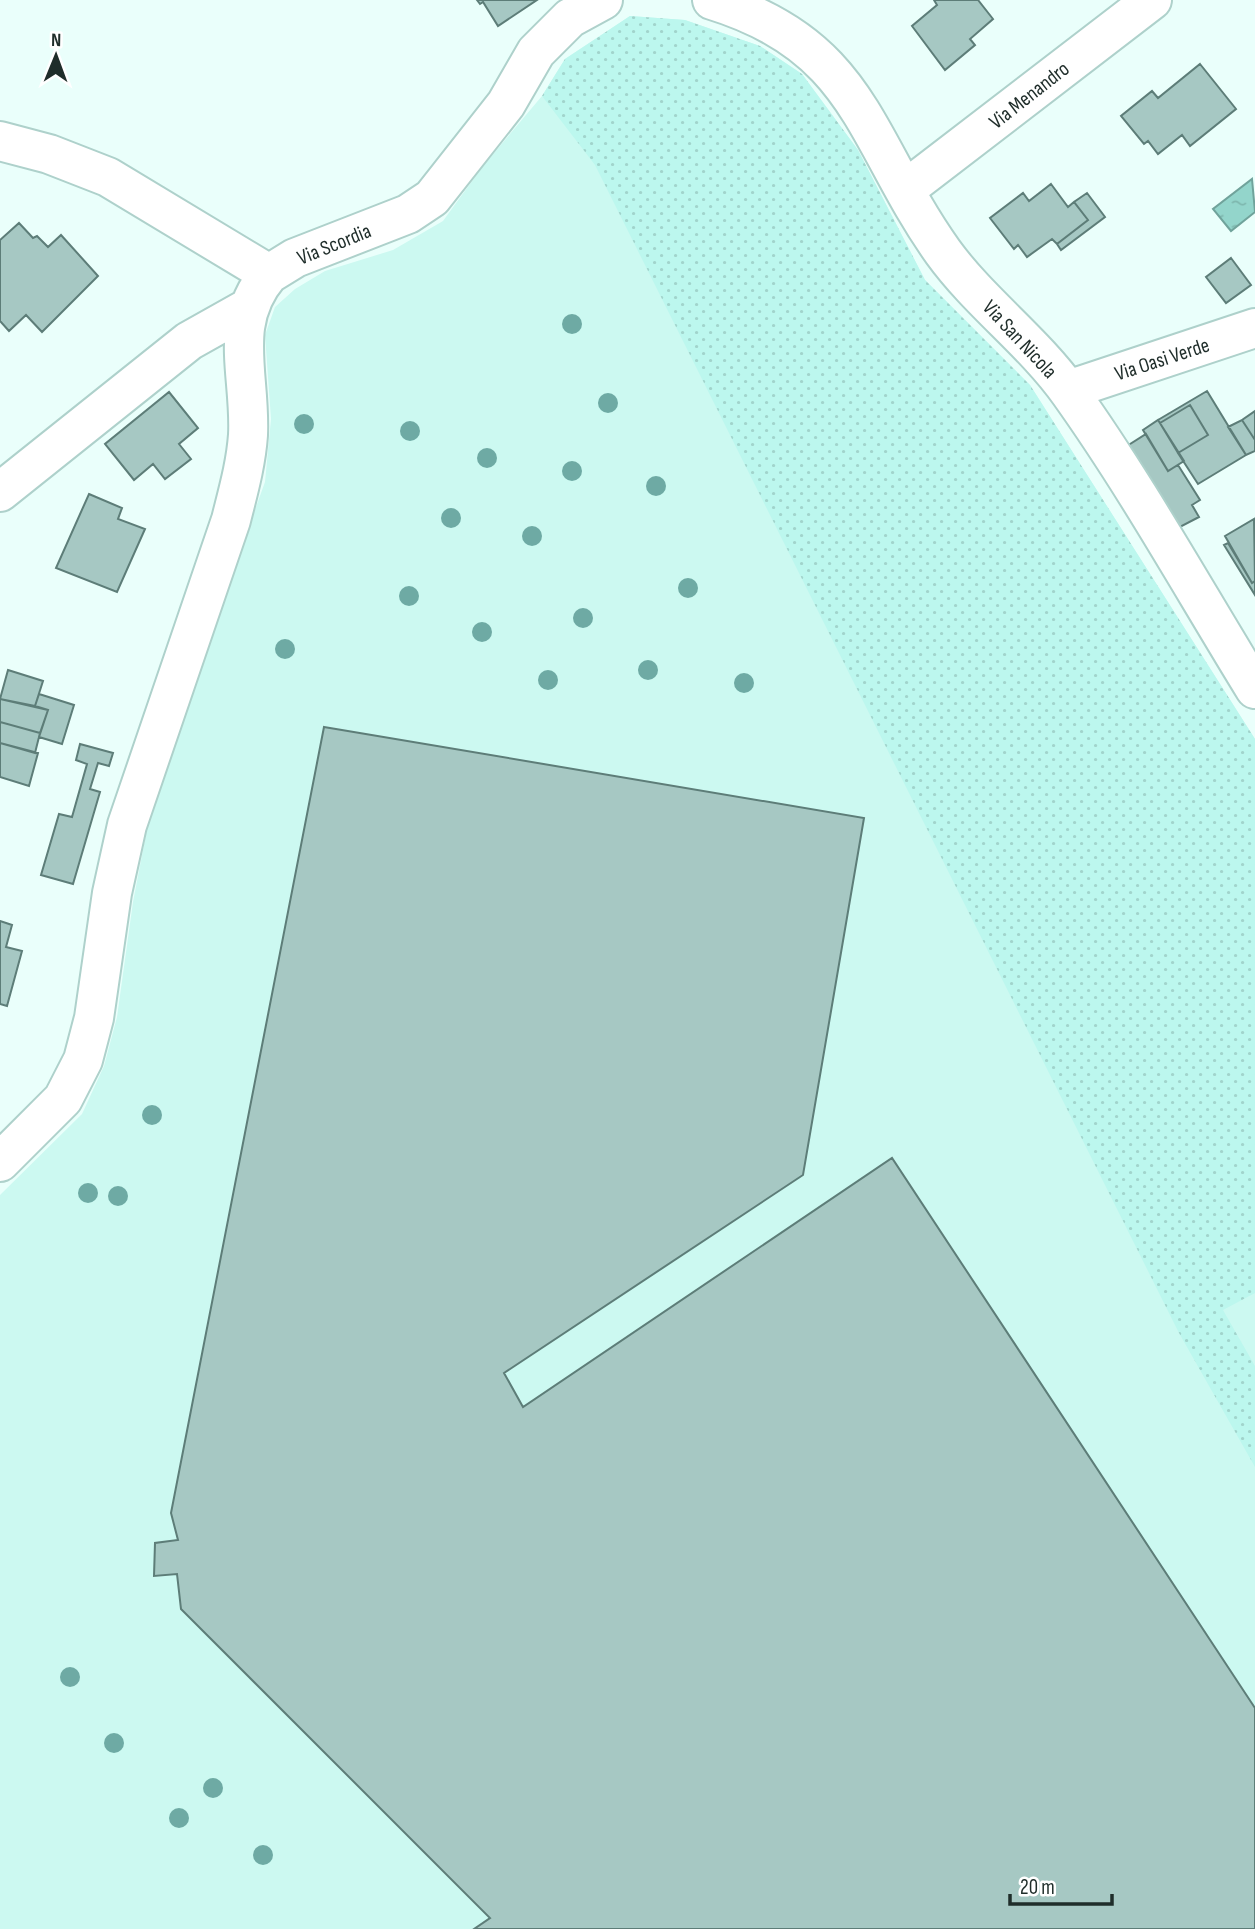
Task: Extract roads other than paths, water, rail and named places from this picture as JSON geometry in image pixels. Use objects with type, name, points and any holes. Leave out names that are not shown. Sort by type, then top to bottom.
[{"type":"street","name":"Via Scordia","points":[[269,274],[295,258],[408,214],[432,198],[506,104],[536,52],[570,18],[603,0]]},
{"type":"street","points":[[712,0],[742,9],[783,15]]},
{"type":"street","name":"Via Menandro","points":[[906,189],[1152,0]]},
{"type":"street","name":"Via San Nicola","points":[[783,15],[866,116],[942,250],[970,286],[1068,390],[1255,689]]},
{"type":"street","points":[[0,141],[49,154],[108,177],[269,274],[256,289],[246,309],[243,332],[249,397],[242,478],[127,825],[112,893],[94,1018],[83,1060],[63,1100],[0,1162]]},
{"type":"street","points":[[0,492],[189,341],[246,309]]},
{"type":"street","name":"Via Oasi Verde","points":[[1068,390],[1255,328]]},
{"type":"water","points":[[1252,179],[1255,212],[1231,231],[1213,209]]}]
